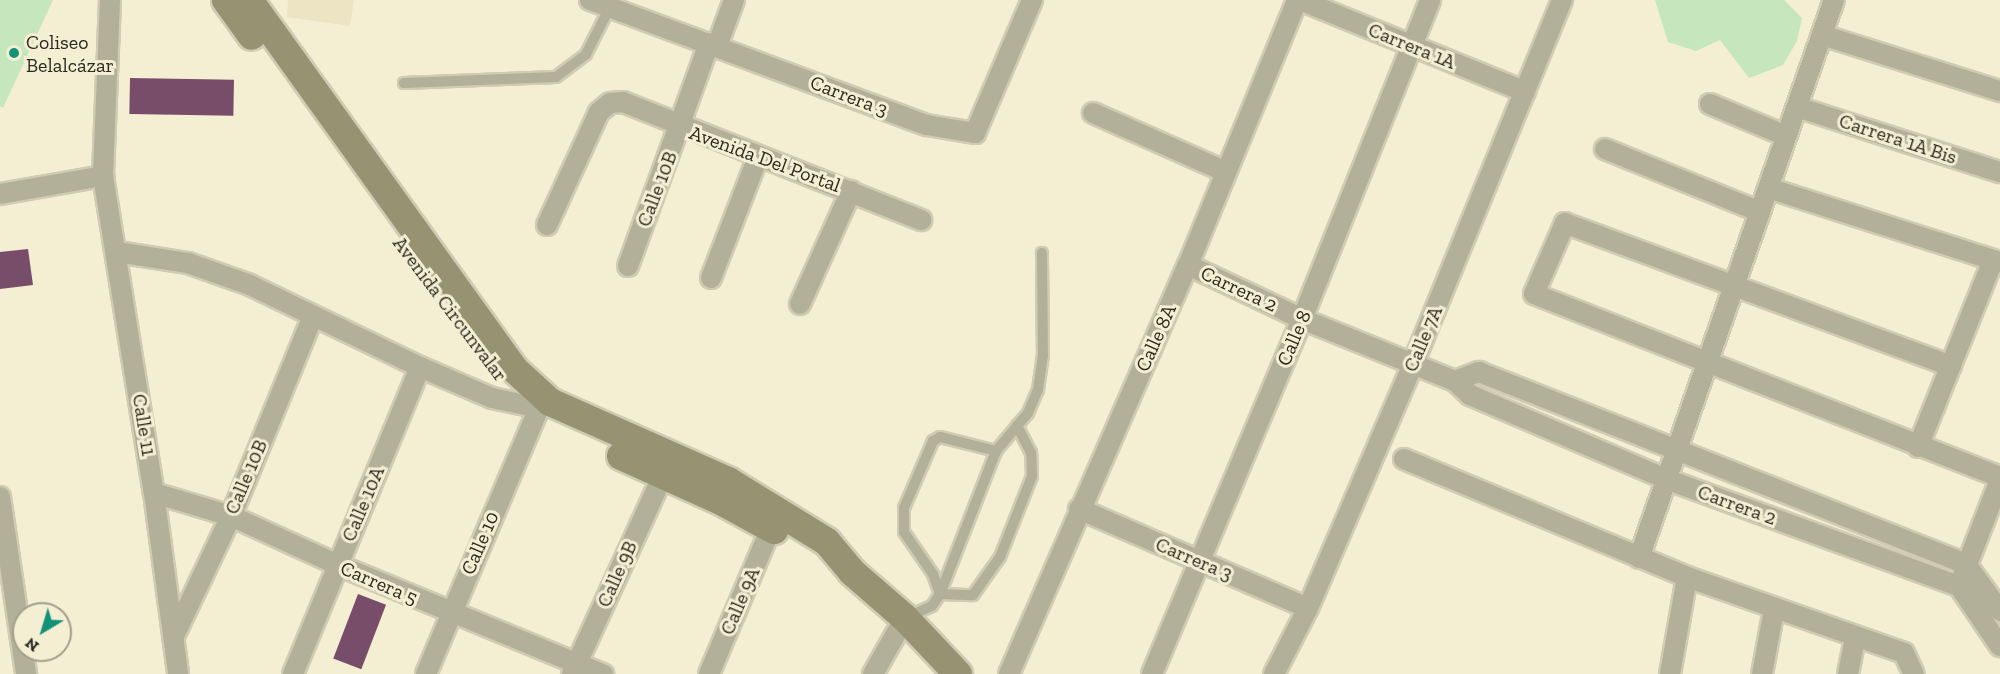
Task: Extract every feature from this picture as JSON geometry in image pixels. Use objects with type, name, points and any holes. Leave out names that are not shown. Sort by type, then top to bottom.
[{"type":"main road","name":"Avenida Circunvalar","points":[[226,0],[475,348],[531,409],[771,528],[821,561],[852,572]]},
{"type":"main road","name":"Avenida Circunvalar","points":[[249,0],[514,369],[550,402],[728,481],[785,514],[827,542],[852,572],[905,618],[958,674]]},
{"type":"street","name":"Carrera 3","points":[[590,0],[927,125],[975,133],[1032,0]]},
{"type":"street","name":"Calle 10B","points":[[628,266],[713,45],[735,0]]},
{"type":"street","name":"Carrera 1A","points":[[1298,0],[1525,92]]},
{"type":"street","name":"Calle 8A","points":[[1009,674],[1079,509],[1188,265],[1224,171],[1298,0]]},
{"type":"street","name":"Calle 8","points":[[1152,674],[1302,319],[1430,0]]},
{"type":"street","name":"Calle 7A","points":[[1274,674],[1308,608],[1412,366],[1562,0]]},
{"type":"street","points":[[1639,558],[1834,0]]},
{"type":"street","name":"Calle 11","points":[[105,2],[103,176],[154,493],[178,674]]},
{"type":"street","points":[[1821,35],[2000,91]]},
{"type":"street","name":"Avenida Del Portal","points":[[547,225],[599,112],[610,103],[623,102],[681,128],[851,191],[921,220]]},
{"type":"street","points":[[1710,104],[1786,136]]},
{"type":"street","name":"Carrera 1A Bis","points":[[1797,107],[2000,172]]},
{"type":"street","points":[[1094,113],[1224,171]]},
{"type":"street","points":[[1605,149],[1760,212]]},
{"type":"street","points":[[711,278],[758,157]]},
{"type":"street","points":[[0,194],[103,176]]},
{"type":"street","points":[[1768,188],[1997,261],[1918,447]]},
{"type":"street","points":[[800,304],[851,191]]},
{"type":"street","points":[[1951,366],[1733,288],[1565,223],[1534,294],[1706,365],[2000,479],[1959,586],[2000,646]]},
{"type":"street","points":[[117,252],[188,263],[250,285],[420,367],[492,398],[531,409]]},
{"type":"street","name":"Carrera 2","points":[[1188,265],[1302,319],[1412,366],[1455,381],[1470,395],[1666,479],[1959,586]]},
{"type":"street","name":"Calle 10B","points":[[174,636],[231,516],[313,316]]},
{"type":"street","name":"Calle 10A","points":[[293,674],[420,367]]},
{"type":"street","name":"Carrera 2","points":[[1455,381],[1479,372],[1966,564]]},
{"type":"street","name":"Calle 10","points":[[426,674],[531,409]]},
{"type":"street","points":[[1404,459],[1687,577],[1904,654],[1914,674]]},
{"type":"street","name":"Calle 9B","points":[[575,668],[663,475]]},
{"type":"street","name":"Carrera 5","points":[[154,493],[231,516],[338,566],[575,668],[603,674]]},
{"type":"street","points":[[0,497],[26,674]]},
{"type":"street","name":"Carrera 3","points":[[1079,509],[1308,608]]},
{"type":"street","name":"Calle 9A","points":[[709,674],[771,528]]},
{"type":"street","points":[[1966,564],[2000,612]]},
{"type":"street","points":[[1670,674],[1687,577]]},
{"type":"street","points":[[1762,674],[1774,609]]},
{"type":"street","points":[[873,674],[905,618]]},
{"type":"street","points":[[1848,674],[1855,637]]},
{"type":"lane","points":[[404,83],[556,77],[586,54],[610,7]]},
{"type":"lane","points":[[905,618],[932,606],[940,594],[996,451],[1017,425],[1038,390],[1042,356],[1041,253]]},
{"type":"lane","points":[[940,594],[973,595],[1000,557],[1032,476],[1031,453],[1017,425]]},
{"type":"lane","points":[[940,594],[933,574],[904,532],[904,508],[933,441],[946,437],[996,451]]},
{"type":"shaded area","points":[[288,0],[354,0],[350,26],[287,17]]},
{"type":"green space","name":"Coliseo Belalcázar","points":[[0,0],[53,0],[3,108],[0,106]]},
{"type":"green space","points":[[1655,0],[1784,0],[1802,18],[1797,41],[1783,65],[1749,78],[1720,40],[1696,51],[1668,42]]},
{"type":"building","points":[[130,78],[234,80],[233,116],[129,114]]},
{"type":"building","points":[[28,249],[33,285],[0,289],[0,252]]},
{"type":"building","points":[[358,594],[386,605],[361,669],[333,658]]},
{"type":"place","name":"Coliseo Belalcázar","points":[[14,53]]}]
